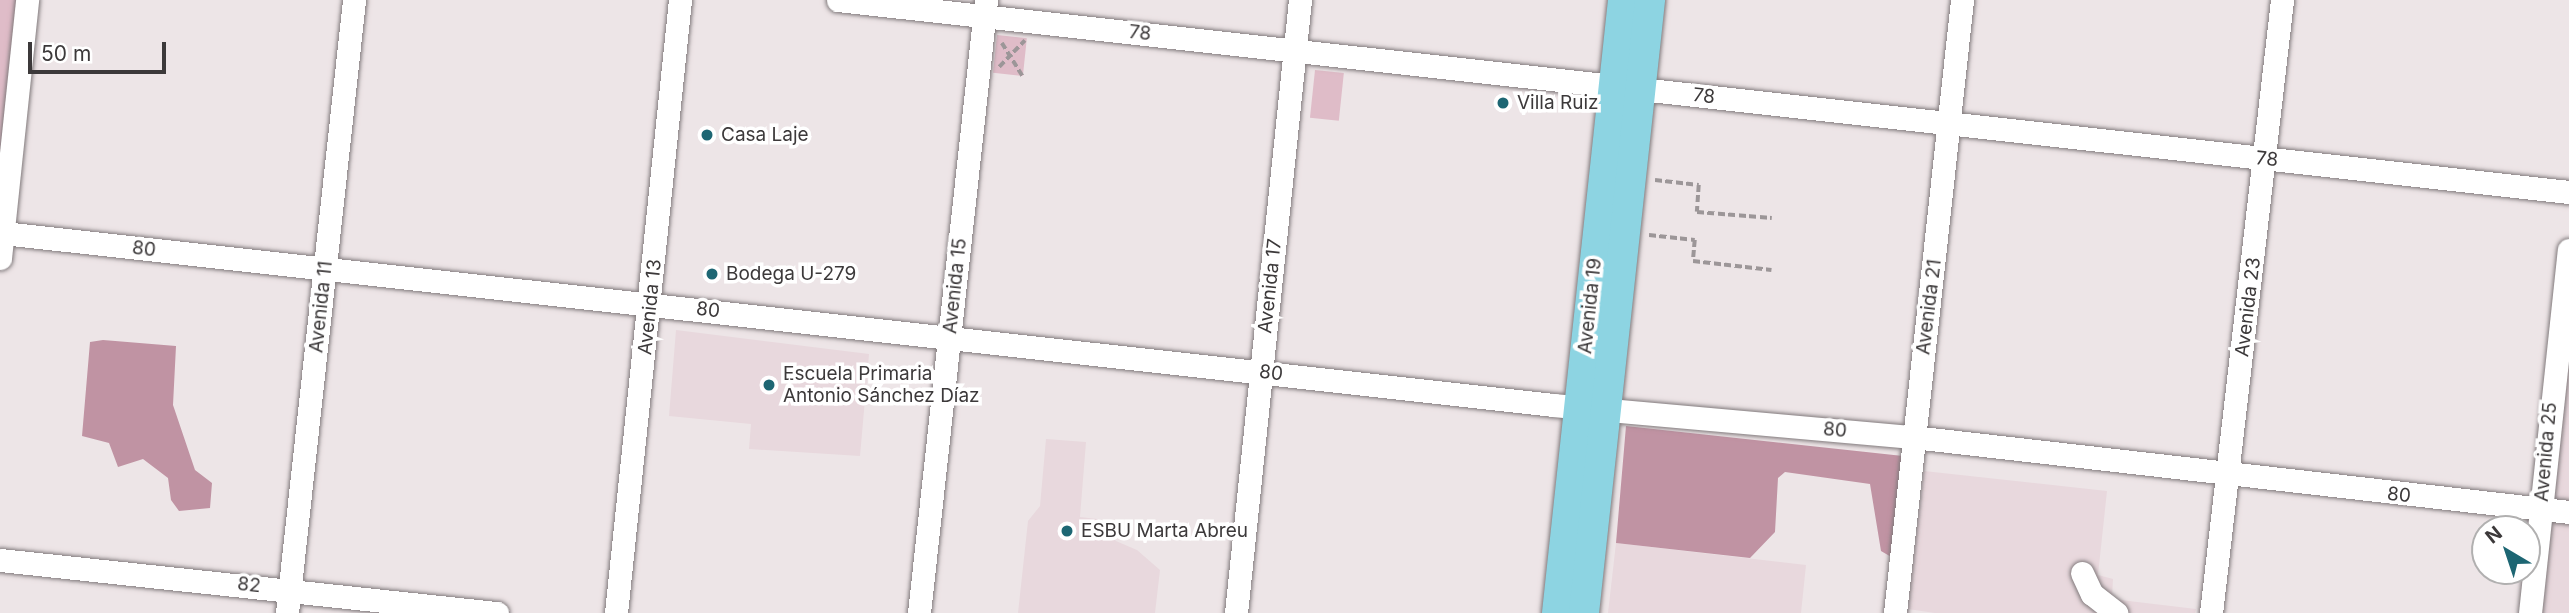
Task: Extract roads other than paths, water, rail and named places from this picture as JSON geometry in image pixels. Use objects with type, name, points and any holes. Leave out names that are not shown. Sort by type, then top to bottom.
[{"type":"main road","name":"Avenida 19","points":[[1557,613],[1592,408],[1626,87],[1623,0]]},
{"type":"main road","name":"Avenida 19","points":[[1626,87],[1650,0]]},
{"type":"main road","name":"Avenida 19","points":[[1584,613],[1592,408]]},
{"type":"street","points":[[0,258],[27,0]]},
{"type":"street","name":"Avenida 11","points":[[287,613],[354,0]]},
{"type":"street","name":"Avenida 13","points":[[616,613],[651,303],[680,0]]},
{"type":"street","name":"78","points":[[838,0],[985,8],[1295,49],[1950,126],[2569,191]]},
{"type":"street","name":"Avenida 17","points":[[1236,613],[1300,0]]},
{"type":"street","name":"Avenida 21","points":[[1895,613],[1962,0]]},
{"type":"street","name":"Avenida 23","points":[[2211,613],[2229,476],[2282,0]]},
{"type":"street","name":"Avenida 15","points":[[919,613],[985,8]]},
{"type":"street","name":"80","points":[[3,233],[1592,408],[1913,437],[2229,476],[2569,512]]},
{"type":"street","name":"Avenida 25","points":[[2530,613],[2569,250]]},
{"type":"street","name":"82","points":[[0,560],[497,613]]},
{"type":"street","points":[[2082,573],[2092,594],[2116,613]]},
{"type":"place","name":"Villa Ruiz","points":[[1503,103]]},
{"type":"place","name":"Casa Laje","points":[[707,135]]},
{"type":"place","name":"Bodega U-279","points":[[712,274]]},
{"type":"place","name":"Escuela Primaria Antonio Sánchez Díaz","points":[[769,385]]},
{"type":"place","name":"ESBU Marta Abreu","points":[[1067,531]]}]
